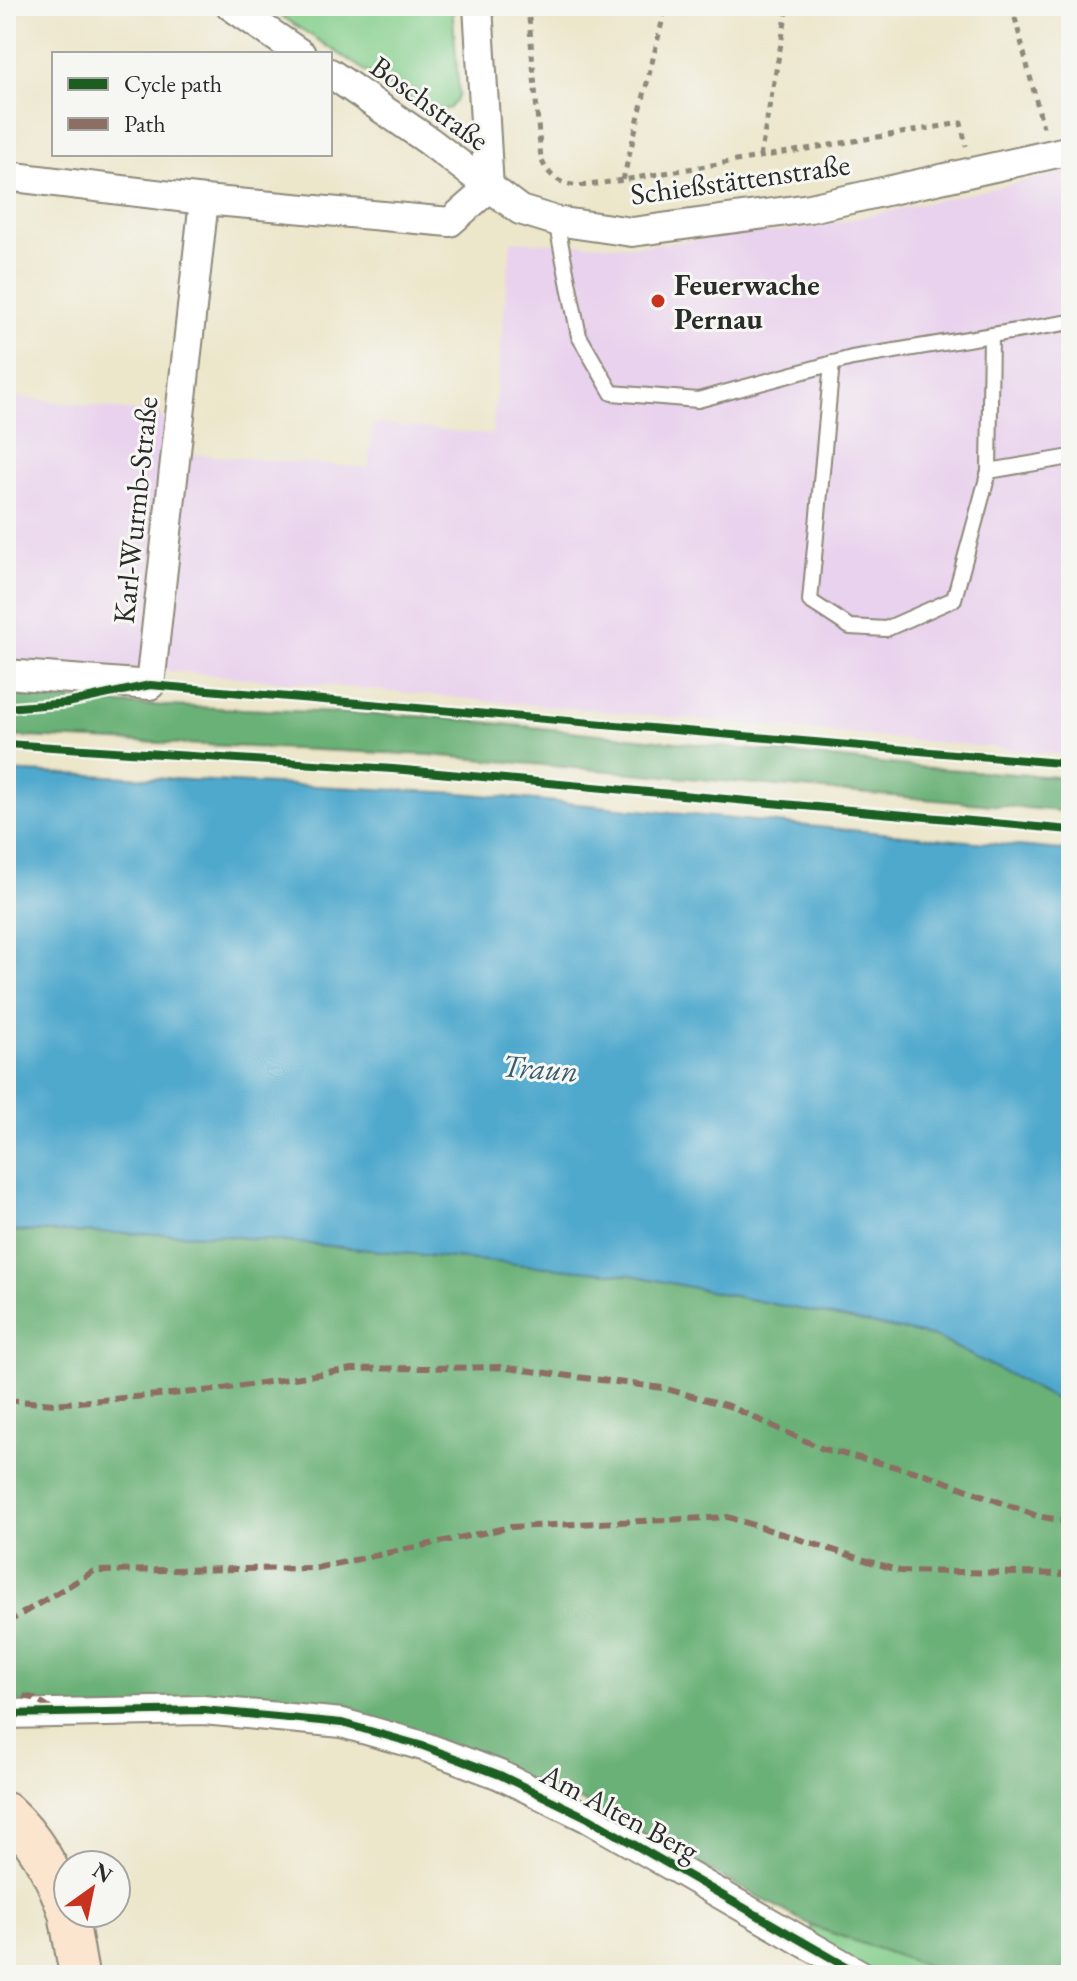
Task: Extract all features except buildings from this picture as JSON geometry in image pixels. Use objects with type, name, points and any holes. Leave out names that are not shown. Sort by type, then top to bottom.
[{"type":"main road","points":[[6,1812],[41,1852],[52,1873]]},
{"type":"main road","points":[[71,1929],[79,1975]]},
{"type":"street","points":[[231,6],[298,52]]},
{"type":"street","points":[[6,176],[204,200],[450,222],[489,188],[478,6]]},
{"type":"street","name":"Boschstraße","points":[[332,74],[429,141],[489,188]]},
{"type":"street","name":"Schießstättenstraße","points":[[489,188],[520,210],[556,221],[632,232],[810,208],[1059,153]]},
{"type":"street","name":"Karl-Wurmb-Straße","points":[[6,674],[150,685],[204,200]]},
{"type":"street","name":"Am Alten Berg","points":[[6,1714],[203,1710],[342,1723],[423,1746],[500,1775],[588,1818],[861,1975]]},
{"type":"lane","points":[[556,221],[579,336],[612,393],[698,400],[832,363],[1071,322]]},
{"type":"lane","points":[[832,363],[810,601],[850,627],[886,629],[954,599],[989,471],[991,336]]},
{"type":"lane","points":[[989,471],[1071,457]]},
{"type":"path","points":[[528,6],[541,159],[547,172],[570,186],[623,180],[961,123],[973,172]]},
{"type":"path","points":[[623,180],[666,6]]},
{"type":"path","points":[[760,157],[788,6]]},
{"type":"path","points":[[1012,6],[1059,153]]},
{"type":"shaded area","points":[[1071,171],[1071,755],[172,671],[6,659],[6,396],[160,414],[190,454],[368,468],[373,423],[492,435],[511,241],[637,246],[817,227]]},
{"type":"green space","points":[[266,6],[452,6],[459,95],[450,108],[430,113]]},
{"type":"green space","points":[[6,694],[122,704],[434,717],[918,767],[1071,778],[1071,812],[430,755],[6,736]]},
{"type":"green space","points":[[6,1231],[217,1235],[631,1275],[936,1337],[1071,1407],[1071,1975],[953,1975],[812,1926],[578,1799],[385,1723],[6,1705]]},
{"type":"green space","points":[[812,1926],[953,1975],[831,1975],[801,1957]]},
{"type":"water","name":"Traun","points":[[6,771],[461,793],[1071,851],[1071,1407],[936,1337],[631,1275],[217,1235],[6,1231]]},
{"type":"marked path","points":[[6,1400],[55,1404],[216,1390],[352,1369],[500,1367],[663,1388],[729,1406],[823,1449],[925,1474],[1037,1516],[1071,1522]]},
{"type":"marked path","points":[[6,1623],[94,1571],[316,1568],[511,1527],[728,1517],[900,1571],[1071,1574]]},
{"type":"marked path","points":[[6,1693],[33,1698],[52,1710]]},
{"type":"cycle path","points":[[6,708],[67,703],[150,685],[1071,764]]},
{"type":"cycle path","points":[[6,744],[393,769],[1071,830]]},
{"type":"cycle path","points":[[6,1714],[203,1710],[342,1723],[423,1746],[500,1775],[588,1818],[861,1975]]},
{"type":"place","name":"Feuerwache Pernau","points":[[658,301]]}]
